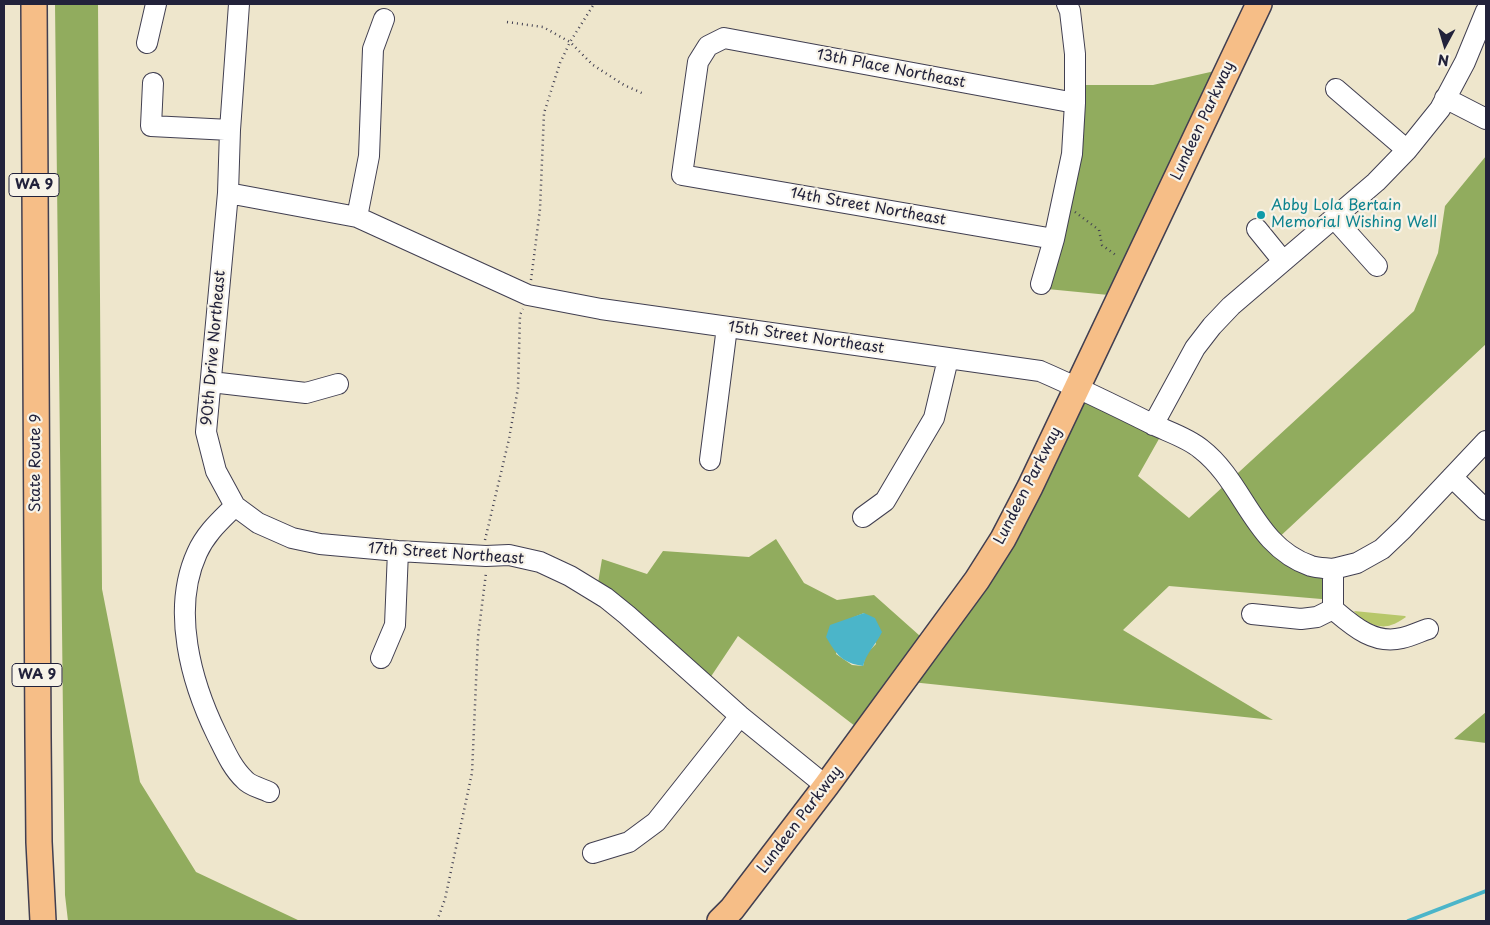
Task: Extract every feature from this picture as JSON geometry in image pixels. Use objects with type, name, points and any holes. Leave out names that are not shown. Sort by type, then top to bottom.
[{"type":"main road","name":"State Route 9","points":[[34,4],[38,765],[39,842],[44,921]]},
{"type":"main road","name":"Lundeen Parkway","points":[[720,921],[732,909],[826,786],[977,580],[1003,540],[1258,4]]},
{"type":"street","points":[[147,43],[156,4]]},
{"type":"street","name":"90th Drive Northeast","points":[[235,506],[216,471],[206,432],[228,193],[230,130],[239,4]]},
{"type":"street","points":[[1041,284],[1054,239],[1072,154],[1075,54],[1070,11],[1067,4]]},
{"type":"street","points":[[1153,425],[1196,348],[1212,326],[1231,306],[1283,260],[1376,182],[1407,150],[1440,108],[1465,62],[1486,11]]},
{"type":"street","points":[[358,217],[369,156],[373,49],[384,18]]},
{"type":"street","name":"13th Place Northeast","points":[[682,175],[698,62],[708,46],[724,38],[1075,103]]},
{"type":"street","points":[[153,83],[151,126],[230,130]]},
{"type":"street","points":[[1336,89],[1407,150]]},
{"type":"street","points":[[1445,98],[1486,119]]},
{"type":"street","name":"14th Street Northeast","points":[[682,175],[1054,239]]},
{"type":"street","name":"15th Street Northeast","points":[[228,193],[358,217],[528,295],[600,309],[1040,371],[1199,447],[1216,462],[1257,523],[1273,543],[1288,554],[1312,566],[1334,569]]},
{"type":"street","points":[[1334,218],[1377,266]]},
{"type":"street","points":[[1257,229],[1283,260]]},
{"type":"street","points":[[710,460],[727,327]]},
{"type":"street","points":[[863,517],[885,501],[934,418],[948,359]]},
{"type":"street","points":[[211,382],[306,393],[338,384]]},
{"type":"street","points":[[1333,609],[1334,569],[1357,563],[1382,549],[1486,441]]},
{"type":"street","points":[[1452,477],[1486,510]]},
{"type":"street","points":[[235,506],[209,531],[196,553],[189,578],[184,616],[196,684],[229,760],[246,782],[269,792]]},
{"type":"street","name":"17th Street Northeast","points":[[235,506],[258,523],[292,538],[320,544],[398,551],[486,556],[509,555],[540,562],[570,576],[606,598],[627,615],[740,716],[826,786]]},
{"type":"street","points":[[381,658],[395,625],[398,551]]},
{"type":"street","points":[[1252,614],[1300,619],[1317,617],[1333,609]]},
{"type":"street","points":[[1333,609],[1355,628],[1376,638],[1401,638],[1428,629]]},
{"type":"street","points":[[593,852],[629,842],[656,822],[740,716]]},
{"type":"path","points":[[437,921],[445,899],[472,773],[478,637],[485,578],[485,538],[509,439],[518,388],[520,315],[528,295],[540,209],[544,113],[560,63],[570,42],[594,4]]},
{"type":"path","points":[[507,22],[543,27],[570,42],[593,65],[624,85],[644,94]]},
{"type":"path","points":[[1061,203],[1099,230],[1102,245],[1117,256]]},
{"type":"green space","points":[[55,4],[98,4],[102,589],[140,782],[196,872],[300,921],[68,921],[65,895]]},
{"type":"green space","points":[[1228,68],[1119,296],[1037,288],[1054,239],[1074,85],[1153,85]]},
{"type":"green space","points":[[1486,156],[1486,344],[1273,543],[1333,569],[1333,600],[1169,586],[1123,630],[1273,720],[902,681],[864,733],[738,636],[704,687],[597,589],[602,559],[647,574],[663,551],[749,557],[776,539],[804,583],[837,600],[874,595],[929,644],[1076,387],[1164,430],[1138,476],[1189,518],[1414,311],[1438,253],[1445,206]],"holes":[[[864,613],[876,644],[866,654],[863,666],[852,665],[836,654],[847,620]]]},
{"type":"green space","points":[[1354,611],[1406,617],[1397,623],[1381,626],[1366,621]]},
{"type":"green space","points":[[1486,712],[1486,743],[1454,739]]},
{"type":"water","points":[[864,613],[875,618],[882,632],[863,666],[850,663],[840,657],[826,637],[830,625]]},
{"type":"waterway","points":[[1408,921],[1486,891]]},
{"type":"place","name":"Abby Lola Bertain Memorial Wishing Well","points":[[1261,215]]}]
